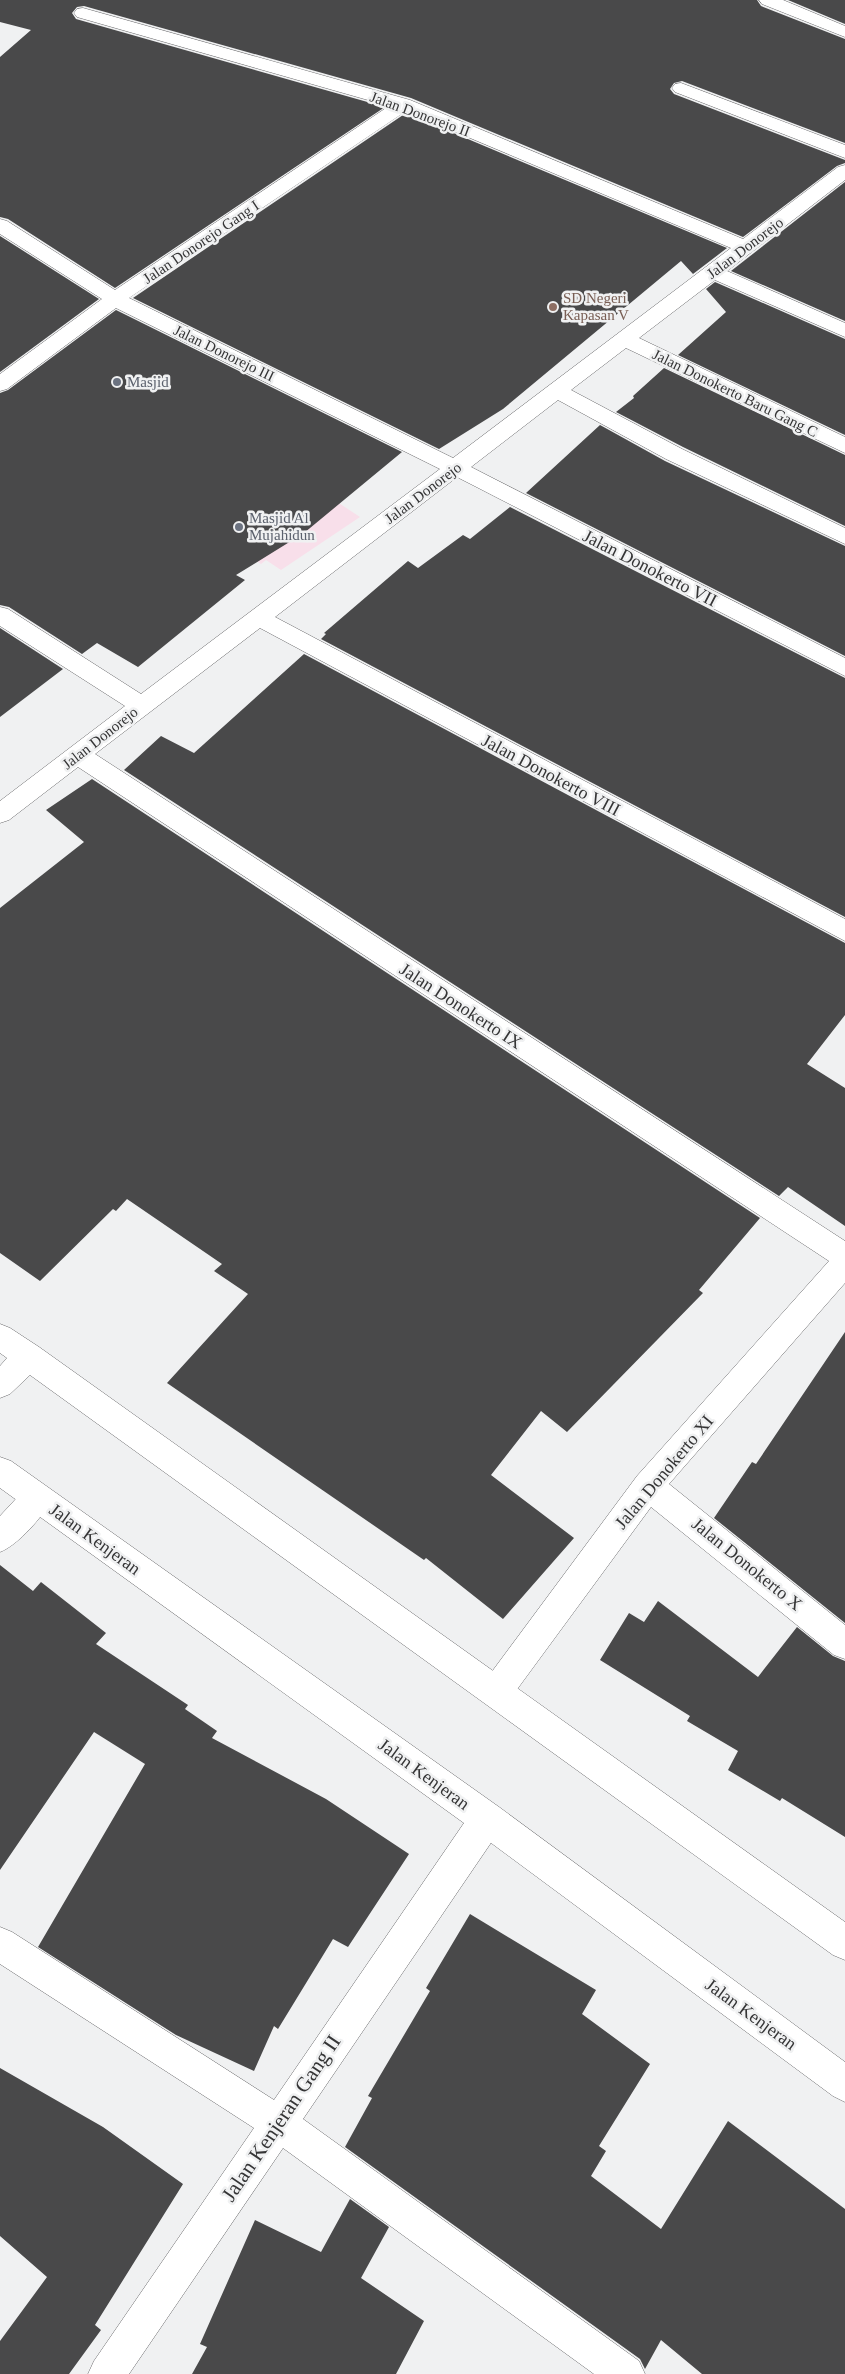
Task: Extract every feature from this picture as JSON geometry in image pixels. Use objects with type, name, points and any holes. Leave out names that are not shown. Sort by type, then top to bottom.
[{"type":"main road","points":[[768,0],[845,32]]},
{"type":"main road","name":"Jalan Donorejo II","points":[[83,13],[404,104],[746,247]]},
{"type":"main road","points":[[682,88],[845,152]]},
{"type":"main road","name":"Jalan Donorejo Gang I","points":[[0,384],[115,299],[404,104]]},
{"type":"main road","name":"Jalan Donorejo","points":[[0,814],[845,171]]},
{"type":"main road","name":"Jalan Donorejo III","points":[[0,225],[115,299],[456,468]]},
{"type":"main road","points":[[713,272],[845,331]]},
{"type":"main road","name":"Jalan Donokerto Baru Gang C","points":[[625,339],[845,446]]},
{"type":"main road","points":[[557,391],[674,454],[845,537]]},
{"type":"main road","name":"Jalan Donokerto VII","points":[[456,468],[845,668]]},
{"type":"main road","points":[[0,615],[142,706]]},
{"type":"main road","name":"Jalan Donokerto VIII","points":[[259,618],[845,931]]},
{"type":"main road","name":"Jalan Donokerto IX","points":[[78,755],[845,1256]]},
{"type":"main road","name":"Jalan Donokerto XI","points":[[496,1692],[648,1486],[845,1263]]},
{"type":"main road","points":[[0,1337],[845,1942]]},
{"type":"main road","points":[[0,1385],[29,1356]]},
{"type":"main road","name":"Jalan Kenjeran","points":[[0,1471],[487,1819],[845,2084]]},
{"type":"main road","name":"Jalan Donokerto X","points":[[648,1486],[845,1644]]},
{"type":"main road","points":[[0,1538],[37,1498]]},
{"type":"main road","name":"Jalan Kenjeran Gang II","points":[[107,2374],[487,1819]]},
{"type":"main road","points":[[0,1944],[278,2123],[626,2374]]},
{"type":"shaded area","points":[[275,461],[360,517],[281,570],[266,560],[261,564],[183,510]]},
{"type":"building","points":[[0,0],[757,0],[761,6],[845,39],[845,143],[682,81],[674,83],[670,89],[674,94],[845,160],[845,163],[837,166],[743,237],[411,98],[84,6],[77,7],[72,13],[76,19],[385,107],[115,288],[8,219],[0,217],[0,57],[31,30],[0,22]]},
{"type":"building","points":[[788,0],[845,0],[845,24]]},
{"type":"building","points":[[406,113],[727,248],[693,274],[681,261],[503,409],[439,449],[133,298]]},
{"type":"building","points":[[845,182],[845,321],[731,271]]},
{"type":"building","points":[[0,236],[99,299],[0,372]]},
{"type":"building","points":[[715,282],[845,339],[845,435],[678,355],[726,312],[706,289]]},
{"type":"building","points":[[116,310],[402,452],[304,533],[236,575],[245,580],[138,667],[97,643],[82,654],[9,607],[0,605],[0,393],[8,390]]},
{"type":"building","points":[[664,368],[845,455],[845,526],[616,412],[634,398],[633,396]]},
{"type":"building","points":[[600,425],[665,461],[845,546],[845,656],[526,493]]},
{"type":"building","points":[[510,507],[845,678],[845,917],[321,639],[326,634],[324,633],[408,561],[418,568],[463,535],[470,539]]},
{"type":"building","points":[[0,628],[63,669],[0,717]]},
{"type":"building","points":[[304,654],[845,943],[845,1015],[807,1064],[845,1088],[845,1226],[788,1187],[779,1196],[124,770],[161,736],[194,753]]},
{"type":"building","points":[[92,779],[760,1218],[699,1290],[703,1293],[567,1432],[541,1411],[491,1475],[574,1538],[503,1619],[426,1558],[424,1560],[167,1383],[248,1294],[214,1271],[222,1264],[127,1199],[116,1211],[113,1209],[40,1281],[0,1253],[0,908],[84,842],[46,810]]},
{"type":"building","points":[[845,1332],[845,1623],[714,1518],[752,1462],[756,1464]]},
{"type":"building","points":[[0,1565],[33,1591],[41,1582],[106,1633],[96,1644],[188,1705],[185,1709],[217,1731],[212,1738],[326,1799],[409,1854],[348,1947],[333,1939],[278,2029],[274,2026],[254,2071],[176,2035],[38,1947],[145,1764],[94,1732],[0,1870]]},
{"type":"building","points":[[658,1601],[758,1677],[797,1627],[833,1656],[845,1661],[845,1837],[782,1798],[780,1801],[728,1770],[738,1751],[687,1721],[690,1716],[600,1660],[629,1613],[644,1622]]},
{"type":"building","points":[[470,1914],[596,1990],[582,2014],[650,2064],[599,2146],[606,2151],[591,2176],[661,2229],[728,2121],[845,2209],[845,2374],[702,2374],[661,2340],[645,2369],[640,2359],[345,2147],[372,2098],[368,2096],[430,1991],[426,1988]]},
{"type":"building","points":[[0,2068],[103,2127],[183,2184],[95,2325],[101,2330],[69,2374],[0,2374],[0,2341],[47,2277],[0,2236]]},
{"type":"building","points":[[350,2199],[389,2227],[361,2278],[424,2321],[396,2374],[192,2374],[207,2347],[200,2344],[255,2220],[321,2252]]},
{"type":"place","name":"SD Negeri Kapasan V","points":[[553,307]]},
{"type":"place","name":"Masjid","points":[[117,382]]},
{"type":"place","name":"Masjid Al Mujahidun","points":[[239,527]]}]
